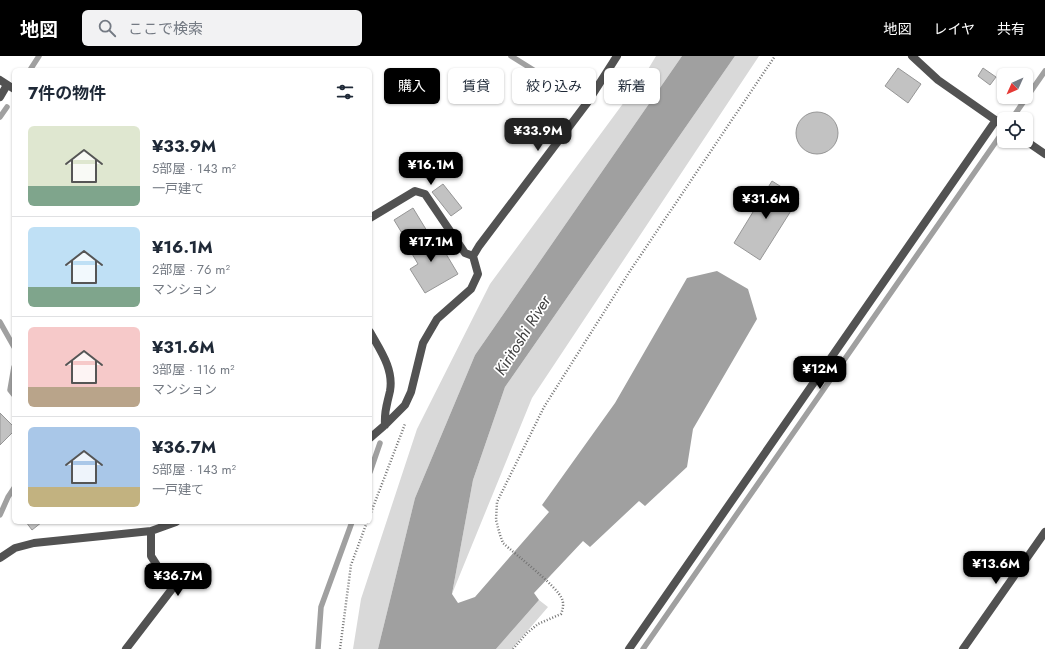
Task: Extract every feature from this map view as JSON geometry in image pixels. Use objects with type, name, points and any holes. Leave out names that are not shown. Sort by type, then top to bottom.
[{"type":"street","points":[[372,436],[405,405],[411,392],[423,343],[437,319],[471,289],[478,274],[473,256],[479,246],[587,103],[617,56]]},
{"type":"street","points":[[629,649],[996,120],[938,80],[913,57]]},
{"type":"street","points":[[0,80],[11,87],[0,96]]},
{"type":"street","points":[[1033,146],[1045,154]]},
{"type":"street","points":[[372,217],[415,190],[425,194],[465,253],[473,256]]},
{"type":"street","points":[[372,336],[388,364],[390,389],[384,413],[385,425]]},
{"type":"street","points":[[0,558],[15,548],[34,543],[151,531],[170,524]]},
{"type":"street","points":[[126,649],[172,589],[151,556],[151,531]]},
{"type":"street","points":[[963,649],[1045,532]]},
{"type":"path","points":[[513,649],[527,633],[538,624],[561,614],[563,608],[562,598],[552,586],[504,543],[500,536],[496,520],[498,502],[544,407],[630,271],[774,56]]},
{"type":"path","points":[[372,510],[406,423],[405,405]]},
{"type":"path","points":[[340,649],[351,565],[366,524]]},
{"type":"shaded area","points":[[656,56],[682,56],[660,88],[660,68],[649,68]]},
{"type":"shaded area","points":[[735,56],[759,56],[532,398],[452,594],[473,480],[505,387]]},
{"type":"shaded area","points":[[623,104],[649,104],[475,355],[415,498],[378,649],[353,649],[361,599],[417,429],[490,284]]},
{"type":"shaded area","points":[[539,600],[548,607],[512,649],[496,649]]},
{"type":"water","name":"Kiritoshi River","points":[[682,56],[735,56],[505,387],[473,480],[452,594],[458,603],[475,597],[549,512],[542,505],[615,403],[687,278],[717,271],[748,289],[757,319],[693,429],[687,467],[645,506],[639,501],[590,547],[583,541],[534,593],[539,600],[496,649],[378,649],[415,498],[475,355],[649,104],[660,104],[660,88]]},
{"type":"building","points":[[898,68],[921,84],[908,103],[885,86]]},
{"type":"building","points":[[983,68],[996,77],[990,85],[978,76]]},
{"type":"building","points":[[813,112],[821,112],[829,115],[835,121],[838,133],[835,145],[829,151],[821,154],[813,154],[805,151],[799,145],[796,137],[796,129],[799,121],[805,115]]},
{"type":"building","points":[[772,181],[799,198],[760,260],[734,243]]},
{"type":"building","points":[[443,184],[462,208],[451,216],[432,192]]},
{"type":"building","points":[[413,208],[427,231],[408,243],[394,220]]},
{"type":"building","points":[[433,232],[458,274],[425,293],[410,269],[418,264],[408,247]]},
{"type":"building","points":[[0,413],[12,425],[12,433],[0,445]]},
{"type":"building","points":[[28,524],[40,524],[32,530]]},
{"type":"waterway","points":[[31,68],[39,56]]},
{"type":"waterway","points":[[511,56],[530,68]]},
{"type":"waterway","points":[[1016,112],[1045,71]]},
{"type":"waterway","points":[[0,117],[7,107]]},
{"type":"waterway","points":[[643,649],[997,140]]},
{"type":"waterway","points":[[0,322],[12,343]]},
{"type":"waterway","points":[[12,378],[10,390],[12,392]]},
{"type":"waterway","points":[[372,466],[380,443]]},
{"type":"waterway","points":[[0,515],[12,491]]},
{"type":"waterway","points":[[318,649],[321,607],[351,524]]}]
